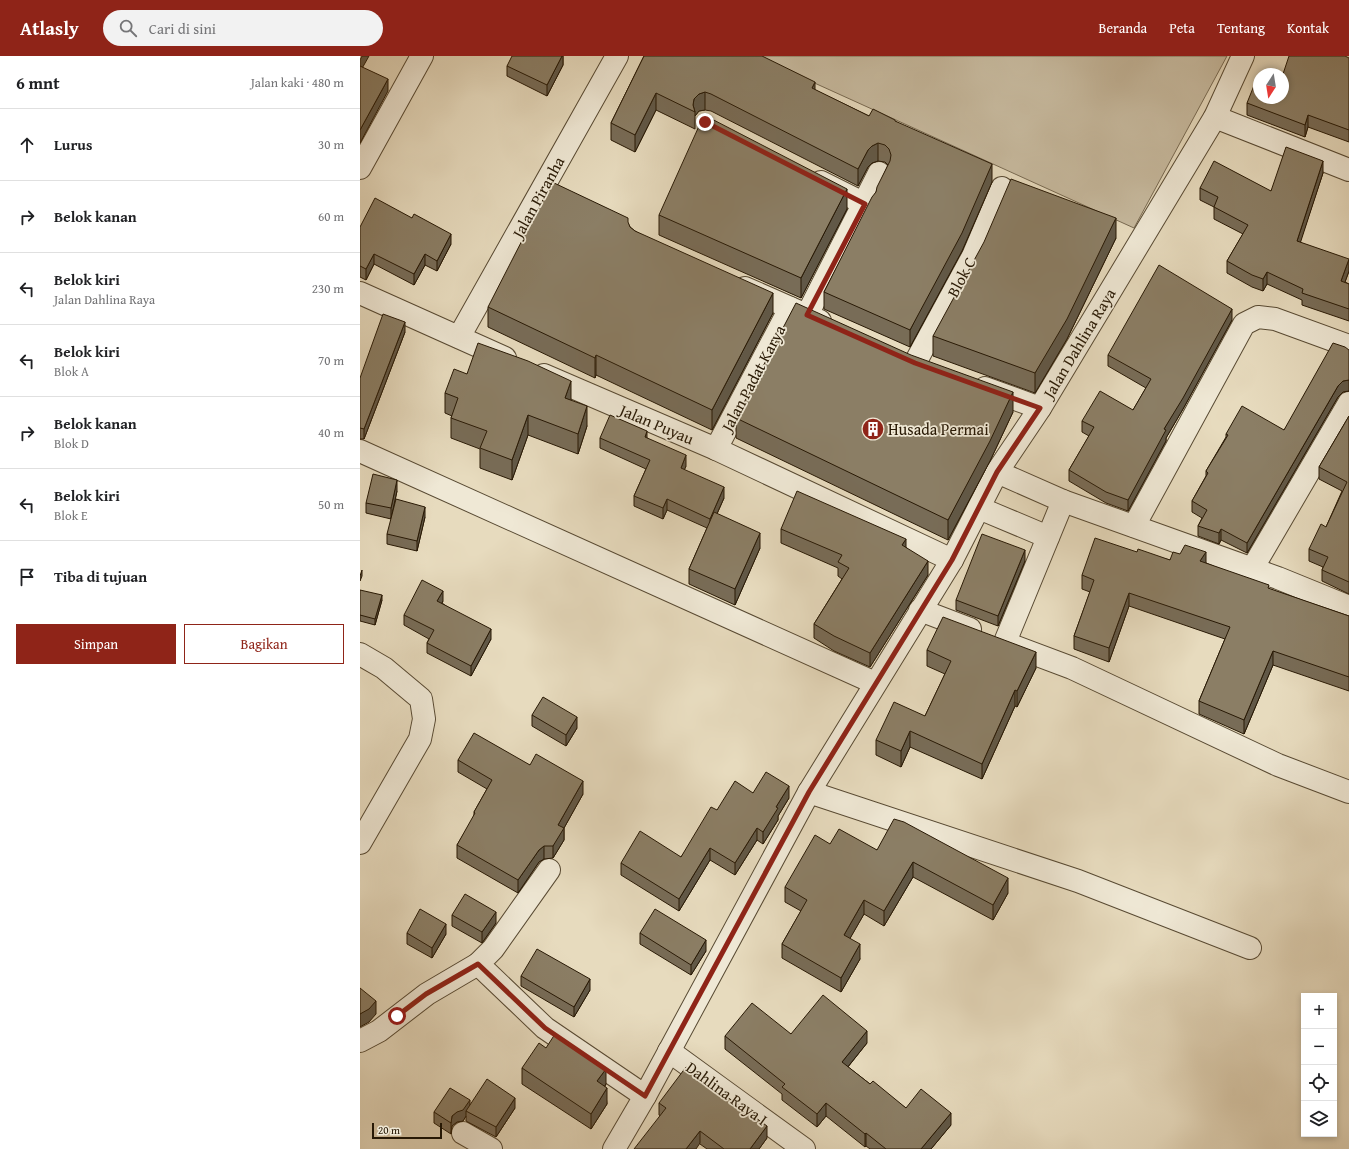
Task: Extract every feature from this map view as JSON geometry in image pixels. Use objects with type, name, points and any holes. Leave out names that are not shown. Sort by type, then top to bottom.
[{"type":"street","points":[[360,168],[422,56]]},
{"type":"street","name":"Jalan Piranha","points":[[458,337],[617,56]]},
{"type":"street","name":"Jalan Dahlina Raya","points":[[614,1149],[645,1096],[809,792],[952,560],[997,472],[1040,408],[1215,117],[1243,56]]},
{"type":"street","points":[[1215,117],[1349,170]]},
{"type":"street","points":[[802,172],[865,204]]},
{"type":"street","name":"Jalan Padat Karya","points":[[716,448],[865,204],[880,173]]},
{"type":"street","name":"Blok C","points":[[937,371],[908,360],[973,256],[1002,188]]},
{"type":"street","points":[[726,279],[836,328]]},
{"type":"street","name":"Jalan Puyau","points":[[360,293],[525,367],[716,448],[952,560]]},
{"type":"street","points":[[1134,526],[1244,324],[1258,317],[1275,319],[1349,346]]},
{"type":"street","points":[[967,382],[1040,408]]},
{"type":"street","points":[[1252,569],[1349,403]]},
{"type":"street","points":[[360,451],[875,683]]},
{"type":"street","points":[[997,472],[1063,502],[1252,569],[1349,607]]},
{"type":"street","points":[[1005,642],[1063,502]]},
{"type":"street","points":[[979,508],[1048,537]]},
{"type":"street","points":[[920,610],[1072,668],[1278,765],[1349,792]]},
{"type":"street","points":[[360,654],[384,668],[421,699],[424,719],[420,739],[360,844]]},
{"type":"street","points":[[809,792],[1078,881],[1250,948]]},
{"type":"street","points":[[360,1041],[379,1031],[426,994],[478,964],[492,949],[549,870]]},
{"type":"street","points":[[478,964],[545,1028],[645,1096]]},
{"type":"street","name":"Dahlina Raya I","points":[[669,1051],[804,1149]]},
{"type":"street","points":[[463,1133],[491,1149]]},
{"type":"shaded area","points":[[755,56],[1227,56],[1134,228]]},
{"type":"building","points":[[512,56],[562,56],[547,85],[507,66]]},
{"type":"building","points":[[644,56],[762,56],[815,82],[812,88],[869,116],[873,109],[895,121],[992,164],[962,233],[910,330],[824,292],[872,197],[876,192],[890,161],[891,155],[889,149],[885,145],[878,143],[872,146],[868,150],[858,169],[705,92],[699,94],[694,99],[693,105],[695,112],[656,93],[635,135],[611,123]]},
{"type":"building","points":[[1289,56],[1345,56],[1349,58],[1349,130],[1308,115],[1305,125],[1247,103],[1253,88],[1253,104],[1289,104],[1289,68],[1285,68]]},
{"type":"building","points":[[360,66],[388,79],[360,130]]},
{"type":"building","points":[[704,115],[847,189],[801,278],[659,215]]},
{"type":"building","points":[[1286,147],[1323,161],[1297,241],[1349,259],[1341,281],[1349,284],[1349,309],[1302,293],[1303,289],[1267,272],[1263,279],[1252,275],[1227,261],[1248,225],[1214,207],[1218,197],[1200,188],[1214,161],[1271,191]]},
{"type":"building","name":"Husada Permai","points":[[1011,179],[1116,218],[1067,319],[1035,373],[933,336],[984,242]]},
{"type":"building","points":[[552,182],[628,218],[630,227],[635,231],[773,293],[712,410],[596,355],[595,358],[488,307]]},
{"type":"building","points":[[375,198],[412,218],[414,214],[451,234],[437,261],[425,254],[414,274],[374,254],[366,269],[360,266],[360,227]]},
{"type":"building","points":[[1159,265],[1232,309],[1183,398],[1164,429],[1166,430],[1128,500],[1106,492],[1069,470],[1094,427],[1082,421],[1100,391],[1133,410],[1151,379],[1108,355]]},
{"type":"building","name":"Husada Permai","points":[[796,303],[911,355],[1013,392],[990,441],[948,520],[736,418]]},
{"type":"building","points":[[383,314],[405,322],[364,429],[360,428],[360,378]]},
{"type":"building","points":[[478,343],[528,361],[571,381],[565,398],[587,406],[578,434],[528,415],[512,460],[480,448],[487,431],[451,418],[458,398],[445,393],[454,369],[467,374]]},
{"type":"building","points":[[1333,343],[1349,350],[1349,380],[1343,381],[1338,386],[1247,543],[1221,529],[1219,533],[1198,526],[1207,510],[1192,501],[1208,473],[1206,471],[1228,435],[1226,434],[1242,406],[1284,430]]},
{"type":"building","points":[[610,415],[647,431],[645,437],[686,455],[681,468],[724,487],[710,519],[667,499],[663,508],[634,496],[650,460],[600,438]]},
{"type":"building","points":[[1349,416],[1349,582],[1322,570],[1328,557],[1309,549],[1321,524],[1326,527],[1347,482],[1319,467]]},
{"type":"building","points":[[373,474],[397,480],[391,508],[366,503]]},
{"type":"building","points":[[797,491],[906,539],[902,545],[928,561],[870,653],[834,636],[814,624],[849,568],[838,562],[842,555],[781,529]]},
{"type":"building","points":[[396,499],[425,507],[417,541],[387,534]]},
{"type":"building","points":[[714,512],[760,533],[735,589],[689,569]]},
{"type":"building","points":[[982,534],[1025,550],[998,616],[956,600]]},
{"type":"building","points":[[1095,538],[1137,552],[1138,549],[1170,560],[1173,552],[1180,554],[1185,545],[1206,552],[1200,561],[1269,585],[1268,588],[1349,616],[1349,677],[1273,651],[1244,720],[1199,701],[1230,627],[1129,593],[1109,648],[1074,636],[1094,580],[1082,575]]},
{"type":"building","points":[[422,580],[443,591],[437,601],[491,629],[471,666],[427,643],[434,630],[404,615]]},
{"type":"building","points":[[360,590],[382,595],[375,619],[360,615]]},
{"type":"building","points":[[943,617],[1036,652],[1017,691],[1015,690],[982,764],[910,731],[901,751],[876,740],[894,702],[925,716],[951,661],[927,650]]},
{"type":"building","points":[[543,697],[577,717],[566,735],[532,715]]},
{"type":"building","points":[[474,733],[530,765],[536,754],[583,781],[558,825],[564,828],[553,846],[544,846],[539,850],[518,880],[457,845],[492,780],[458,760]]},
{"type":"building","points":[[766,772],[789,786],[776,807],[778,808],[763,832],[757,828],[735,863],[710,848],[679,899],[621,863],[640,831],[681,857],[711,807],[717,810],[735,781],[753,793]]},
{"type":"building","points":[[894,819],[904,822],[1008,878],[993,905],[913,862],[884,911],[864,900],[844,935],[860,944],[841,978],[782,944],[807,900],[785,887],[815,835],[830,844],[839,829],[877,850]]},
{"type":"building","points":[[465,894],[496,912],[482,932],[452,915]]},
{"type":"building","points":[[420,909],[446,924],[432,948],[407,933]]},
{"type":"building","points":[[655,909],[706,940],[691,965],[640,933]]},
{"type":"building","points":[[537,949],[590,979],[574,1007],[521,976]]},
{"type":"building","points":[[360,988],[376,1001],[369,1009],[360,1014]]},
{"type":"building","points":[[823,995],[867,1031],[842,1062],[870,1084],[873,1081],[906,1108],[921,1089],[951,1113],[921,1149],[886,1149],[826,1103],[817,1114],[782,1087],[785,1084],[725,1036],[752,1003],[791,1034]]},
{"type":"building","points":[[555,1034],[606,1069],[597,1081],[607,1088],[591,1114],[522,1068],[539,1043],[546,1048]]},
{"type":"building","points":[[686,1067],[767,1126],[750,1149],[724,1149],[700,1131],[686,1149],[634,1149],[666,1108],[659,1103]]},
{"type":"building","points":[[487,1079],[515,1098],[496,1127],[466,1111]]},
{"type":"building","points":[[450,1088],[470,1100],[463,1110],[452,1116],[451,1123],[434,1112]]},
{"type":"place","name":"Husada Permai","points":[[873,429]]},
{"type":"route","points":[[397,1016],[426,994],[478,964],[545,1028],[645,1096],[809,792],[952,560],[997,472],[1040,408],[915,363],[807,315],[865,204],[705,122]]}]
